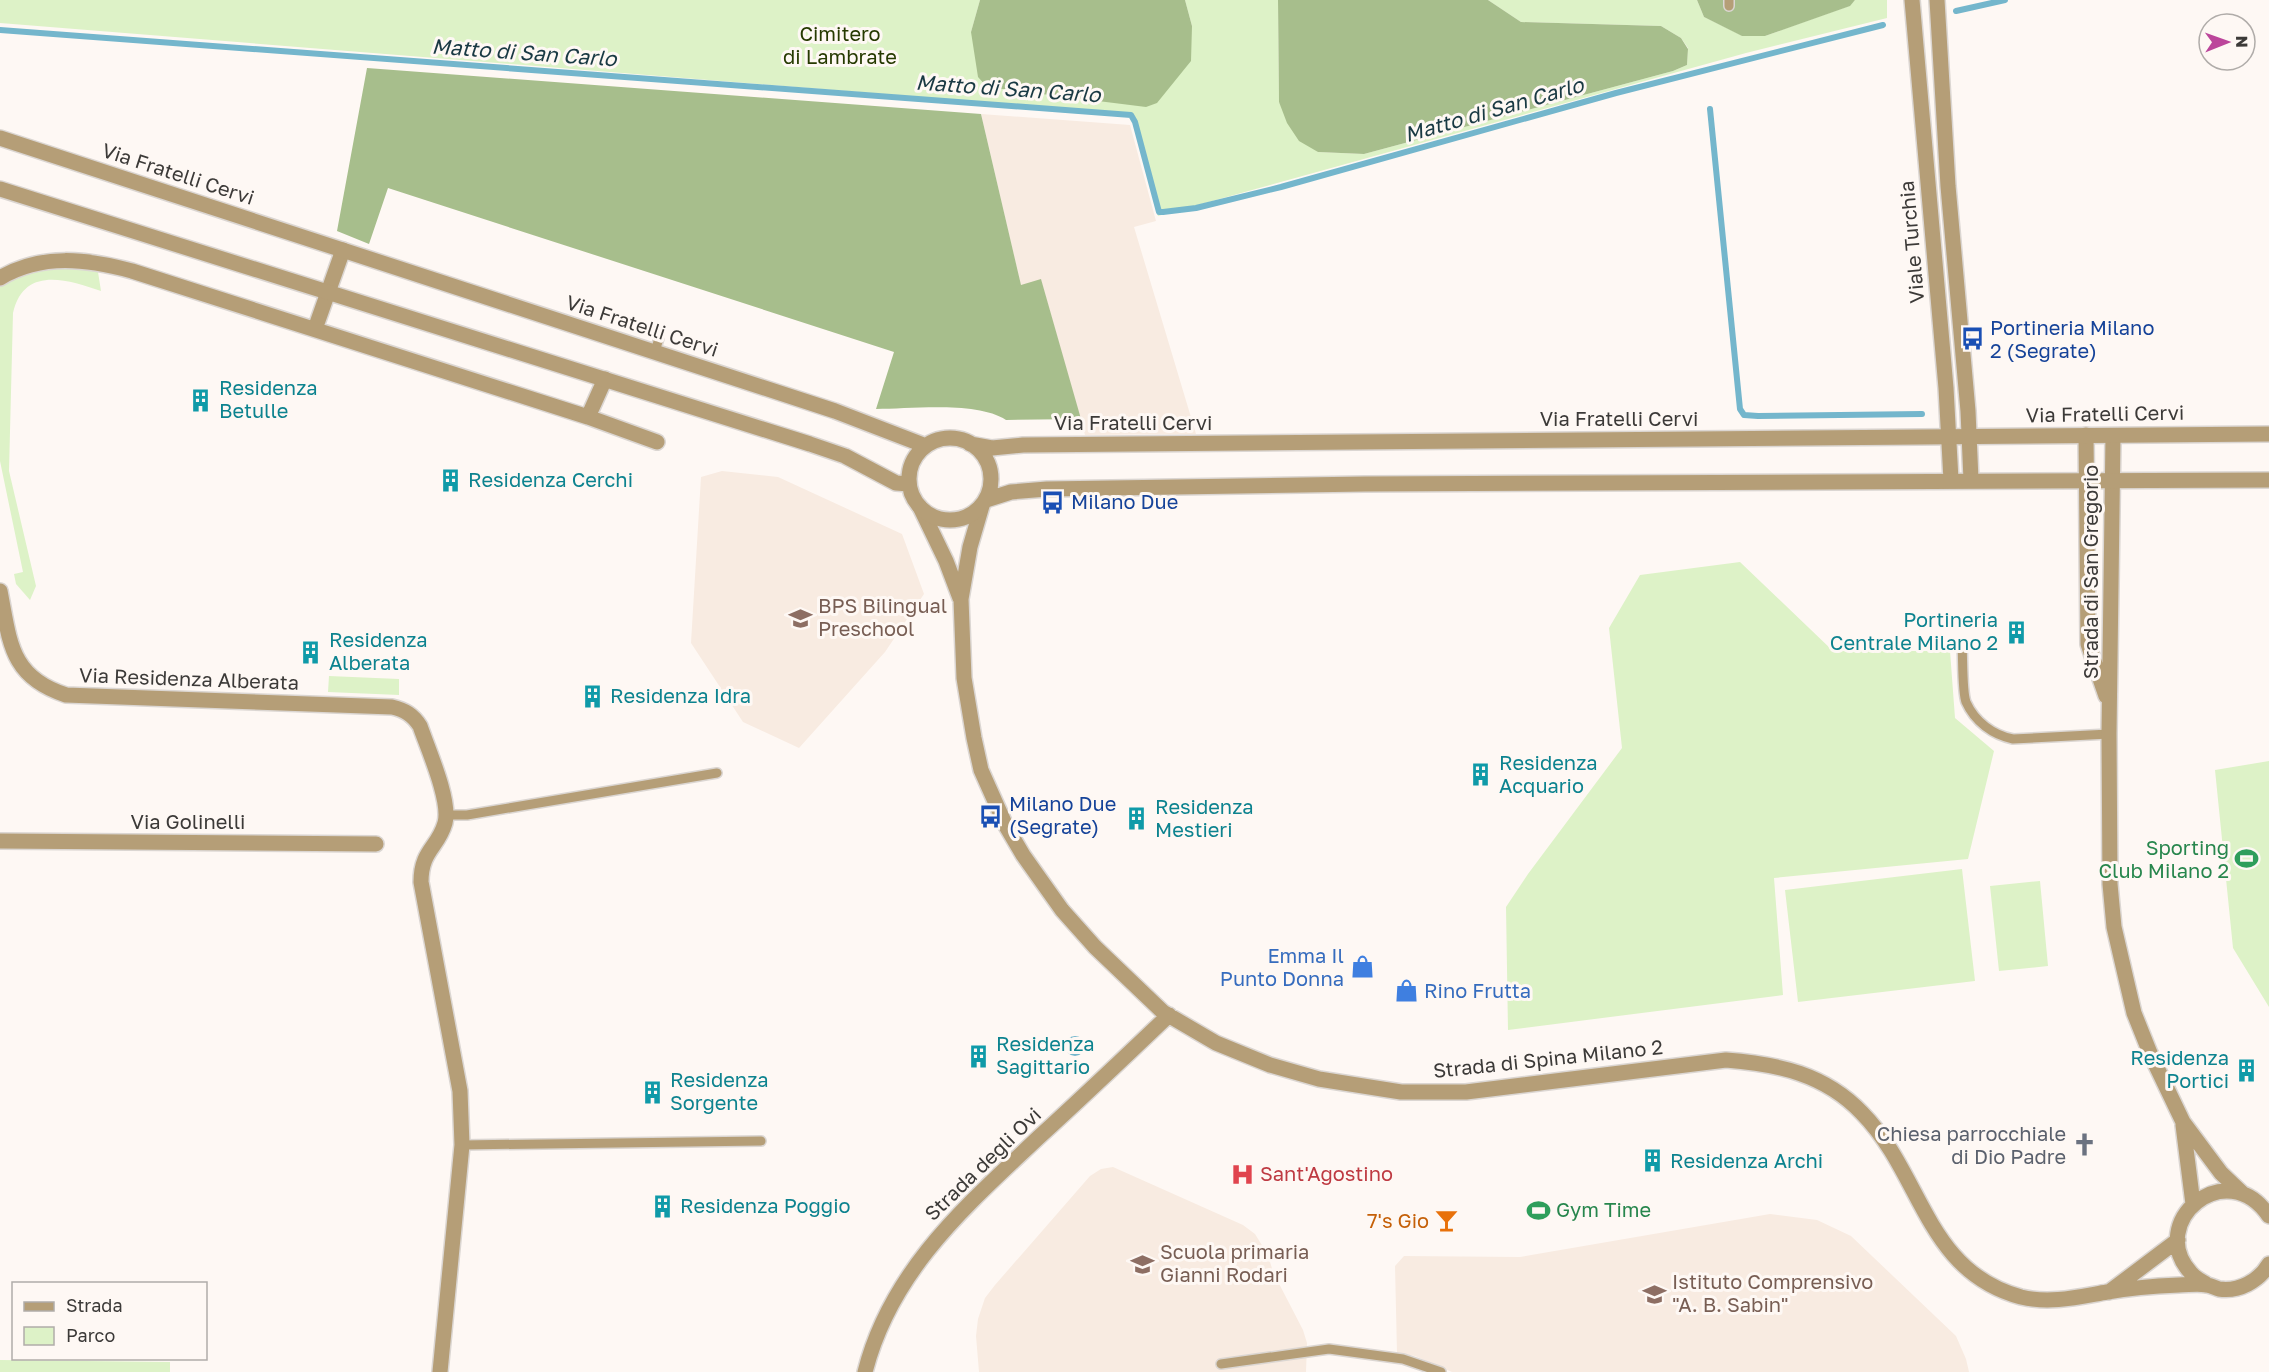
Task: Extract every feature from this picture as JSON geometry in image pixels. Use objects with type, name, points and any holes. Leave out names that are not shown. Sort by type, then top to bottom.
[{"type":"street","name":"Viale Turchia","points":[[1912,0],[1951,480]]},
{"type":"street","name":"Viale Turchia","points":[[1937,0],[1948,186],[1971,480]]},
{"type":"street","name":"Via Fratelli Cervi","points":[[0,138],[343,250],[657,345],[926,446]]},
{"type":"street","points":[[0,189],[819,447],[845,456],[896,483],[909,484]]},
{"type":"street","points":[[315,329],[343,250]]},
{"type":"street","points":[[0,278],[21,267],[47,261],[90,262],[132,271],[588,417],[657,442]]},
{"type":"street","points":[[588,417],[604,379]]},
{"type":"street","name":"Via Fratelli Cervi","points":[[970,444],[992,448],[1023,445],[2269,434]]},
{"type":"street","points":[[2086,435],[2087,480]]},
{"type":"street","name":"Strada di San Gregorio","points":[[2113,436],[2109,734],[2110,884],[2114,927],[2134,1014],[2183,1122],[2221,1173],[2242,1193]]},
{"type":"street","points":[[984,503],[991,481],[988,462],[981,451],[970,444],[952,438],[942,439],[926,446],[914,459],[909,484],[915,501],[934,517],[951,521],[968,517],[984,503],[1011,492],[1047,489],[1365,484],[2269,480]]},
{"type":"street","name":"Strada di San Gregorio","points":[[2087,480],[2088,644],[2111,708]]},
{"type":"street","name":"Strada di Spina Milano 2","points":[[984,503],[970,547],[961,599],[964,678],[981,770],[1002,819],[1023,855],[1062,910],[1095,947],[1169,1015],[1216,1043],[1270,1065],[1319,1079],[1401,1092],[1466,1092],[1726,1060],[1763,1063],[1790,1069],[1833,1090],[1852,1103],[1872,1124],[1894,1156],[1946,1248],[1968,1271],[1983,1281],[2021,1297],[2039,1300],[2068,1300],[2109,1292],[2206,1284],[2220,1289],[2249,1284],[2269,1285]]},
{"type":"street","name":"Strada di Spina Milano 2","points":[[920,507],[961,599]]},
{"type":"street","name":"Via Residenza Alberata","points":[[0,591],[11,644],[17,660],[27,674],[39,684],[66,695],[403,709],[414,716],[420,726],[446,813]]},
{"type":"street","points":[[440,1372],[462,1145],[460,1091],[421,882],[422,863],[442,830],[446,813]]},
{"type":"street","name":"Via Golinelli","points":[[0,841],[376,844]]},
{"type":"street","name":"Strada degli Ovi","points":[[866,1372],[881,1324],[916,1265],[950,1222],[1169,1015]]},
{"type":"street","name":"Strada di San Gregorio","points":[[2183,1122],[2193,1204]]},
{"type":"street","points":[[2206,1284],[2191,1274],[2181,1258],[2178,1240],[2185,1214],[2193,1204],[2202,1197],[2222,1191],[2242,1193],[2254,1199],[2269,1216]]},
{"type":"street","name":"Strada di Spina Milano 2","points":[[2109,1292],[2178,1240]]},
{"type":"street","points":[[2249,1284],[2269,1264]]},
{"type":"lane","points":[[1962,645],[1965,701],[1980,723],[1998,736],[2013,739],[2109,734]]},
{"type":"lane","points":[[446,813],[467,815],[717,773]]},
{"type":"lane","points":[[462,1145],[761,1141]]},
{"type":"lane","points":[[1221,1364],[1329,1349],[1403,1359],[1441,1372]]},
{"type":"shaded area","points":[[981,114],[1130,125],[1156,221],[1134,227],[1196,434],[1085,435],[1041,280],[1021,286]]},
{"type":"shaded area","name":"BPS Bilingual Preschool","points":[[722,471],[778,477],[902,534],[924,594],[885,652],[799,748],[743,722],[691,643],[701,477]]},
{"type":"shaded area","name":"Scuola primaria Gianni Rodari","points":[[1113,1167],[1243,1225],[1255,1234],[1268,1255],[1273,1272],[1303,1330],[1307,1343],[1306,1372],[979,1372],[976,1336],[978,1319],[985,1298],[1090,1176],[1101,1169]]},
{"type":"shaded area","name":"Istituto Comprensivo \"A. B. Sabin\"","points":[[1770,1214],[1817,1220],[1851,1236],[1956,1336],[1969,1372],[1452,1372],[1415,1356],[1397,1353],[1395,1266],[1404,1256],[1520,1257]]},
{"type":"green space","name":"Cimitero di Lambrate","points":[[0,0],[980,0],[971,32],[1192,26],[1185,0],[1278,0],[1279,102],[1318,152],[1364,154],[1673,71],[1687,65],[1688,48],[1681,38],[1661,26],[1521,22],[1488,0],[1697,0],[1704,17],[1743,36],[1765,36],[1849,6],[1855,0],[1887,0],[1887,18],[1746,53],[1158,216],[1132,114],[0,23]]},
{"type":"green space","points":[[980,0],[1185,0],[1192,26],[1191,61],[1157,103],[1146,107],[987,87],[978,77],[971,32]]},
{"type":"green space","points":[[1278,0],[1488,0],[1521,22],[1661,26],[1681,38],[1688,49],[1687,65],[1673,71],[1364,154],[1318,152],[1299,141],[1287,123],[1279,102]]},
{"type":"green space","points":[[1697,0],[1855,0],[1850,6],[1765,36],[1742,36],[1704,17]]},
{"type":"green space","points":[[367,68],[981,114],[1021,285],[1041,279],[1081,419],[1006,420],[994,414],[961,408],[876,409],[894,352],[388,188],[369,244],[337,231]]},
{"type":"green space","points":[[60,268],[98,272],[101,291],[61,280],[36,282],[26,288],[13,313],[9,471],[36,586],[30,600],[16,584],[14,574],[23,572],[0,461],[0,287],[24,274]]},
{"type":"green space","points":[[1740,562],[1833,651],[1950,651],[1955,718],[1994,751],[1968,859],[1774,878],[1783,995],[1508,1030],[1506,907],[1622,748],[1609,628],[1640,575]]},
{"type":"green space","points":[[329,676],[399,679],[399,695],[328,692]]},
{"type":"green space","name":"Sporting Club Milano 2","points":[[2269,761],[2269,1007],[2233,948],[2215,770]]},
{"type":"green space","points":[[1962,869],[1975,981],[1798,1002],[1785,890]]},
{"type":"green space","points":[[2040,881],[2048,966],[1999,971],[1990,886]]},
{"type":"green space","points":[[0,1360],[170,1362],[170,1372],[0,1372]]},
{"type":"water","points":[[1071,1036],[1079,1036],[1085,1042],[1085,1050],[1079,1056],[1071,1056],[1065,1050],[1065,1042]]},
{"type":"waterway","name":"Matto di San Carlo","points":[[1956,11],[2005,0]]},
{"type":"waterway","name":"Matto di San Carlo","points":[[0,30],[1131,115],[1135,122],[1159,212],[1163,212],[1196,208],[1281,187],[1616,93],[1883,25]]},
{"type":"waterway","points":[[1710,109],[1740,409],[1744,415],[1922,414]]},
{"type":"place","name":"Portineria Milano 2 (Segrate)","points":[[1972,339]]},
{"type":"place","name":"Residenza Betulle","points":[[201,400]]},
{"type":"place","name":"Residenza Cerchi","points":[[450,480]]},
{"type":"place","name":"Milano Due","points":[[1053,502]]},
{"type":"place","name":"BPS Bilingual Preschool","points":[[800,618]]},
{"type":"place","name":"Portineria Centrale Milano 2","points":[[2016,632]]},
{"type":"place","name":"Residenza Alberata","points":[[311,652]]},
{"type":"place","name":"Residenza Idra","points":[[592,696]]},
{"type":"place","name":"Residenza Acquario","points":[[1481,775]]},
{"type":"place","name":"Milano Due (Segrate)","points":[[991,816]]},
{"type":"place","name":"Residenza Mestieri","points":[[1137,818]]},
{"type":"place","name":"Sporting Club Milano 2","points":[[2247,859]]},
{"type":"place","name":"Emma Il Punto Donna","points":[[1362,967]]},
{"type":"place","name":"Rino Frutta","points":[[1406,991]]},
{"type":"place","name":"Residenza Sagittario","points":[[978,1056]]},
{"type":"place","name":"Residenza Portici","points":[[2247,1070]]},
{"type":"place","name":"Residenza Sorgente","points":[[652,1092]]},
{"type":"place","name":"Chiesa parrocchiale di Dio Padre","points":[[2084,1145]]},
{"type":"place","name":"Residenza Archi","points":[[1652,1161]]},
{"type":"place","name":"Sant'Agostino","points":[[1242,1174]]},
{"type":"place","name":"Residenza Poggio","points":[[662,1206]]},
{"type":"place","name":"Gym Time","points":[[1538,1210]]},
{"type":"place","name":"7's Gio","points":[[1447,1221]]},
{"type":"place","name":"Scuola primaria Gianni Rodari","points":[[1142,1264]]},
{"type":"place","name":"Istituto Comprensivo \"A. B. Sabin\"","points":[[1654,1294]]}]
